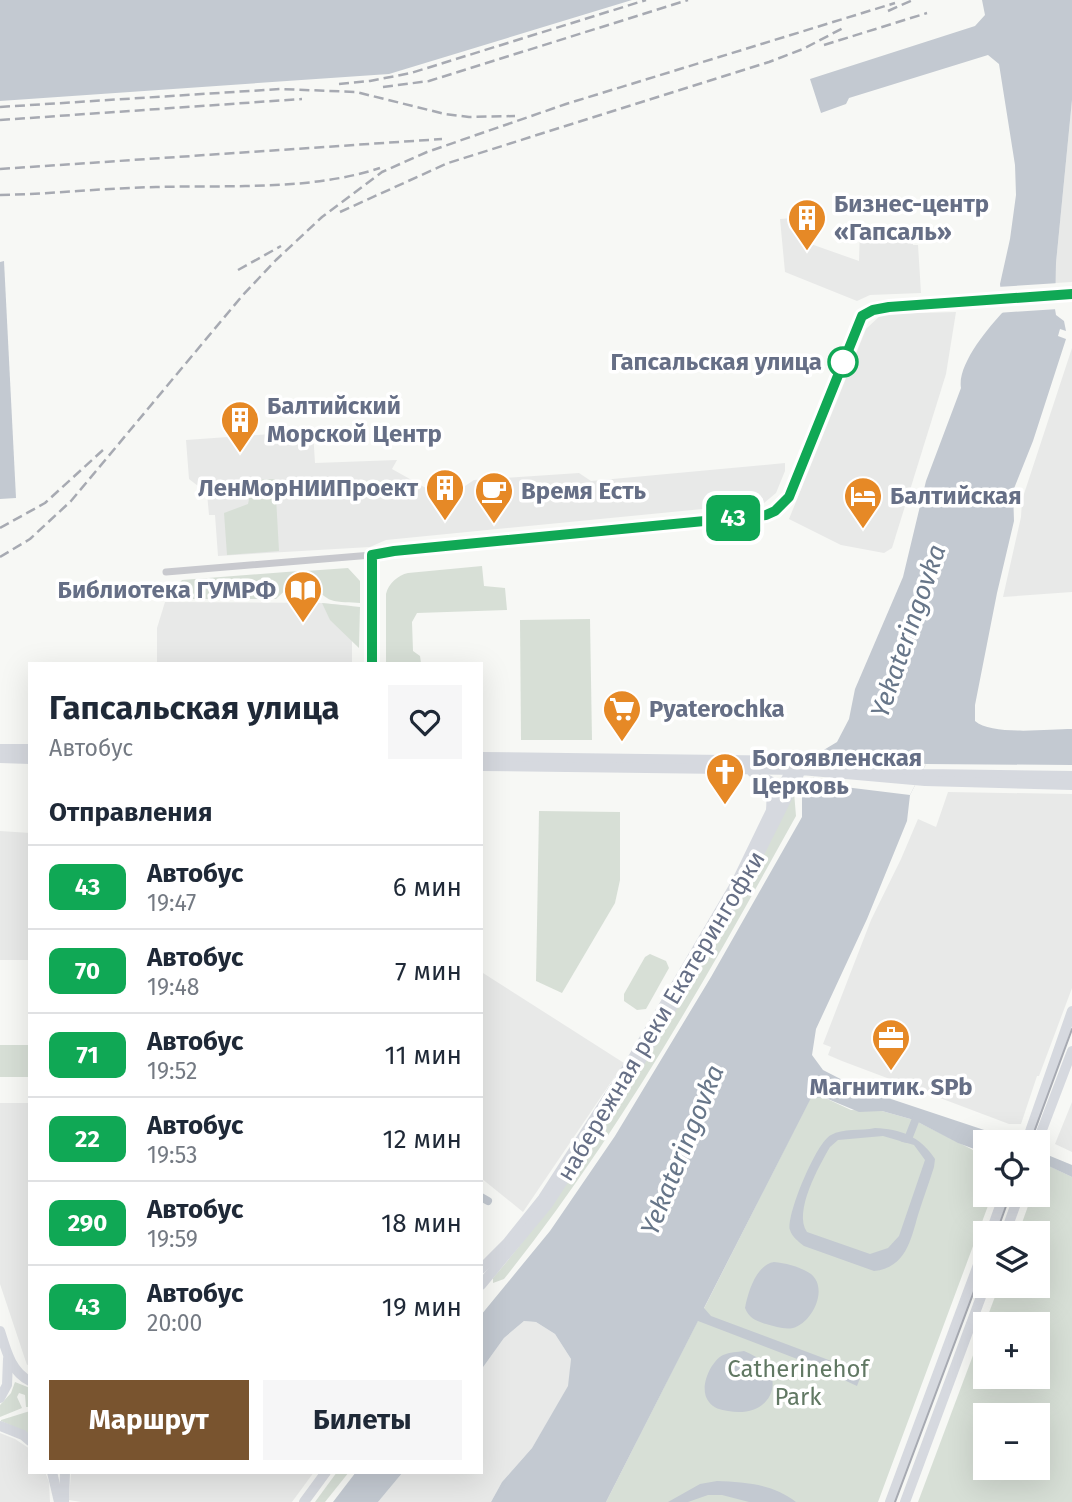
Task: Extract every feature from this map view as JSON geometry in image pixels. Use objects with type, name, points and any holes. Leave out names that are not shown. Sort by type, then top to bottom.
[{"type":"street","points":[[166,572],[372,555],[445,545],[757,516],[775,511],[785,503],[793,488],[862,316],[880,308],[1068,295]]},
{"type":"street","points":[[372,555],[372,662]]},
{"type":"street","points":[[0,749],[28,749]]},
{"type":"street","points":[[483,757],[816,767],[921,777],[1072,785]]},
{"type":"street","points":[[0,758],[28,758]]},
{"type":"street","points":[[483,766],[743,769],[796,767]]},
{"type":"street","name":"набережная реки Екатерингофки","points":[[483,1267],[507,1243],[542,1198],[630,1063],[736,883],[796,767]]},
{"type":"street","name":"набережная реки Екатерингофки","points":[[483,1283],[548,1204],[637,1067],[743,886],[796,767]]},
{"type":"street","points":[[743,769],[770,781],[771,811]]},
{"type":"street","points":[[921,777],[1072,776]]},
{"type":"street","points":[[1034,1130],[1035,1110],[1072,1011]]},
{"type":"street","points":[[1037,1130],[1072,1051]]},
{"type":"street","points":[[890,1502],[973,1278]]},
{"type":"street","points":[[905,1502],[981,1298]]},
{"type":"street","points":[[0,1331],[8,1356],[18,1373],[28,1380]]},
{"type":"street","points":[[0,1398],[7,1385],[8,1356]]},
{"type":"street","points":[[0,1426],[28,1439]]},
{"type":"street","points":[[52,1474],[59,1502]]},
{"type":"street","points":[[64,1502],[65,1474]]},
{"type":"street","points":[[304,1502],[325,1474]]},
{"type":"shaded area","points":[[1072,100],[1072,282],[1055,283],[1056,263]]},
{"type":"shaded area","points":[[805,217],[808,243],[859,261],[860,228],[913,232],[913,245],[918,245],[921,293],[870,295],[857,301],[785,272],[780,219]]},
{"type":"shaded area","points":[[956,312],[946,374],[892,548],[884,553],[841,545],[789,519],[866,329],[882,314]]},
{"type":"shaded area","points":[[1072,348],[1072,592],[1003,597],[1021,517],[1022,500]]},
{"type":"shaded area","points":[[313,431],[315,463],[397,460],[392,469],[451,502],[456,492],[474,480],[579,473],[591,481],[785,463],[785,471],[776,493],[764,503],[386,540],[370,547],[218,556],[215,515],[209,515],[207,493],[189,479],[186,440]]},
{"type":"shaded area","points":[[165,602],[322,603],[352,606],[352,662],[157,662],[157,628]]},
{"type":"shaded area","points":[[948,792],[1072,794],[1072,988],[1021,1124],[1009,1124],[842,1061],[828,1055],[831,1047],[823,1044],[871,920],[918,819],[936,827]]},
{"type":"shaded area","points":[[0,831],[28,833],[28,960],[0,960]]},
{"type":"shaded area","points":[[483,973],[624,1063],[523,1212],[483,1180]]},
{"type":"shaded area","points":[[1072,1102],[1072,1152],[1055,1144]]},
{"type":"shaded area","points":[[0,1103],[28,1103],[28,1365],[0,1284]]},
{"type":"shaded area","points":[[524,1321],[536,1322],[555,1334],[571,1359],[569,1386],[532,1448],[502,1482],[491,1502],[378,1502],[401,1474],[483,1474],[483,1367],[504,1338]]},
{"type":"shaded area","points":[[0,1433],[28,1448],[28,1474],[46,1474],[50,1502],[0,1502]]},
{"type":"shaded area","points":[[71,1474],[313,1474],[292,1502],[69,1500]]},
{"type":"green space","points":[[275,479],[279,551],[227,555],[224,513],[248,504],[253,480]]},
{"type":"green space","points":[[482,566],[484,586],[505,588],[507,610],[417,613],[412,622],[413,651],[420,656],[421,662],[386,662],[386,594],[394,580],[408,573]]},
{"type":"green space","points":[[348,568],[360,581],[360,603],[338,602],[327,598],[312,584],[306,571]]},
{"type":"green space","points":[[299,571],[296,580],[276,599],[174,599],[174,590],[182,580]]},
{"type":"green space","points":[[322,603],[360,607],[359,648],[330,620]]},
{"type":"green space","points":[[590,619],[592,740],[521,740],[520,620]]},
{"type":"green space","points":[[794,792],[796,816],[660,1054],[546,1225],[504,1279],[493,1283],[493,1278],[538,1222],[618,1105],[691,981]]},
{"type":"green space","points":[[539,811],[620,812],[620,880],[615,903],[562,993],[536,981]]},
{"type":"green space","points":[[650,954],[666,961],[669,968],[646,1009],[637,1010],[624,1001],[624,994],[645,957]]},
{"type":"green space","points":[[0,1045],[28,1045],[28,1077],[0,1077]]},
{"type":"green space","name":"Catherinehof Park","points":[[811,1097],[823,1097],[851,1110],[882,1111],[914,1120],[973,1150],[973,1207],[988,1207],[982,1221],[973,1221],[973,1246],[878,1502],[606,1502]]},
{"type":"green space","points":[[1050,1166],[1072,1177],[1072,1502],[918,1502],[973,1355],[973,1389],[1050,1389],[1050,1312],[989,1312],[994,1298],[1050,1298],[1050,1221],[1023,1221],[1028,1207],[1050,1207]]},
{"type":"green space","points":[[15,1382],[28,1387],[28,1407],[25,1395],[19,1393],[17,1397],[22,1408],[0,1417],[0,1405],[11,1393]]},
{"type":"green space","points":[[28,1412],[28,1433],[1,1421]]},
{"type":"green space","points":[[336,1474],[347,1474],[325,1502],[315,1502]]},
{"type":"water","points":[[0,0],[632,0],[389,74],[0,101]]},
{"type":"water","name":"Yekateringovka","points":[[982,0],[1072,0],[1072,100],[1056,263],[1055,309],[1056,315],[1064,321],[1066,331],[1060,329],[1058,336],[1066,339],[1033,441],[1013,491],[1014,521],[975,705],[975,721],[994,729],[1072,729],[1072,765],[926,764],[910,795],[907,821],[867,919],[816,1029],[812,1055],[823,1070],[858,1088],[984,1130],[973,1130],[973,1149],[914,1120],[882,1111],[859,1112],[823,1097],[811,1098],[704,1308],[711,1316],[842,1365],[863,1370],[857,1386],[839,1375],[698,1321],[606,1502],[491,1502],[502,1482],[532,1448],[568,1386],[571,1359],[555,1334],[536,1322],[524,1321],[504,1338],[483,1367],[483,1313],[550,1231],[615,1136],[711,977],[802,817],[802,795],[812,783],[822,751],[837,742],[849,719],[855,689],[903,577],[926,481],[961,388],[964,369],[975,347],[1003,312],[1000,284],[1016,195],[1015,165],[999,64],[988,55],[849,98],[846,104],[821,113],[810,79],[975,26],[985,15]]},
{"type":"water","points":[[4,261],[16,498],[0,499],[0,262]]},
{"type":"water","points":[[875,1128],[909,1135],[923,1145],[935,1159],[905,1251],[893,1264],[874,1271],[804,1246],[794,1237],[790,1222],[811,1164],[825,1140],[841,1131]],"holes":[[[883,1136],[914,1145],[925,1160],[899,1236],[888,1248],[870,1254],[807,1232],[803,1213],[809,1189],[830,1147],[838,1140]]]},
{"type":"water","points":[[1050,1156],[1072,1165],[1072,1177],[1050,1167]]},
{"type":"water","points":[[774,1262],[807,1272],[816,1280],[816,1305],[806,1320],[793,1328],[759,1322],[751,1317],[745,1308],[758,1274],[762,1268]]},
{"type":"water","points":[[744,1351],[759,1359],[768,1369],[772,1391],[766,1401],[757,1408],[744,1412],[715,1407],[706,1397],[705,1390],[710,1370],[723,1355]]},
{"type":"water","points":[[354,1474],[401,1474],[378,1502],[333,1502]]},
{"type":"water","points":[[717,1481],[748,1483],[768,1488],[796,1502],[749,1502],[722,1495],[708,1495],[688,1502],[668,1502],[700,1484]]},
{"type":"pier","points":[[1059,283],[1058,309],[997,313],[997,287]]},
{"type":"pier","points":[[822,751],[926,764],[910,795],[812,783]]},
{"type":"waterway","points":[[903,1138],[908,1139],[917,1116]]},
{"type":"waterway","points":[[483,1198],[488,1201]]},
{"type":"tram line","points":[[1035,1130],[1072,1029]]},
{"type":"tram line","points":[[1001,1221],[1006,1207]]},
{"type":"tram line","points":[[895,1502],[973,1294]]},
{"type":"railway","points":[[339,84],[411,73],[646,0]]},
{"type":"railway","points":[[383,87],[429,81],[688,0]]},
{"type":"railway","points":[[888,11],[913,0]]},
{"type":"railway","points":[[0,557],[30,539],[71,501],[242,296],[276,260],[322,217],[382,172],[427,152],[566,104],[895,3]]},
{"type":"railway","points":[[824,45],[927,13]]},
{"type":"railway","points":[[340,212],[448,163],[769,62],[803,49],[845,27]]},
{"type":"railway","points":[[0,107],[280,89],[356,92],[445,114],[469,117],[515,116]]},
{"type":"railway","points":[[0,120],[302,99]]},
{"type":"railway","points":[[0,169],[442,139]]},
{"type":"railway","points":[[0,195],[297,184],[380,168]]},
{"type":"railway","points":[[238,270],[281,246]]},
{"type":"railway","points":[[0,528],[45,503],[103,450]]},
{"type":"bus line","name":"43","points":[[372,662],[372,555],[766,515],[775,511],[789,497],[862,316],[867,312],[889,307],[1072,294]]},
{"type":"place","name":"Бизнес-центр «Гапсаль»","points":[[807,252]]},
{"type":"place","name":"Гапсальская улица","points":[[843,362]]},
{"type":"place","name":"Балтийский Морской Центр","points":[[240,454]]},
{"type":"place","name":"ЛенМорНИИПроект","points":[[445,522]]},
{"type":"place","name":"Время Есть","points":[[494,525]]},
{"type":"place","name":"Балтийская","points":[[863,530]]},
{"type":"place","name":"Библиотека ГУМРФ","points":[[303,624]]},
{"type":"place","name":"Pyaterochka","points":[[622,743]]},
{"type":"place","name":"Богоявленская Церковь","points":[[725,806]]},
{"type":"place","name":"Магнитик. SPb","points":[[891,1072]]}]
